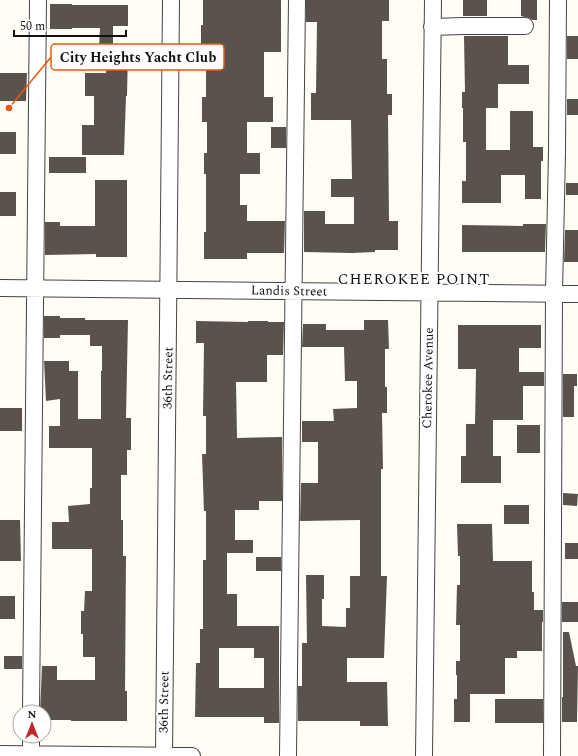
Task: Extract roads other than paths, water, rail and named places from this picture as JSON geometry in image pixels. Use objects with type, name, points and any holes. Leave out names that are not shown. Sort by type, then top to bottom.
[{"type":"street","points":[[32,704],[38,0]]},
{"type":"street","name":"36th Street","points":[[164,756],[171,0]]},
{"type":"street","points":[[288,756],[297,0]]},
{"type":"street","name":"Cherokee Avenue","points":[[424,756],[432,0]]},
{"type":"street","points":[[552,756],[554,293],[558,0]]},
{"type":"street","points":[[432,27],[525,26]]},
{"type":"street","name":"Landis Street","points":[[0,288],[578,294]]},
{"type":"street","points":[[31,744],[31,755]]},
{"type":"street","points":[[0,754],[192,756]]},
{"type":"place","name":"City Heights Yacht Club","points":[[9,108]]},
{"type":"district","name":"CHEROKEE POINT","points":[[414,279]]}]
